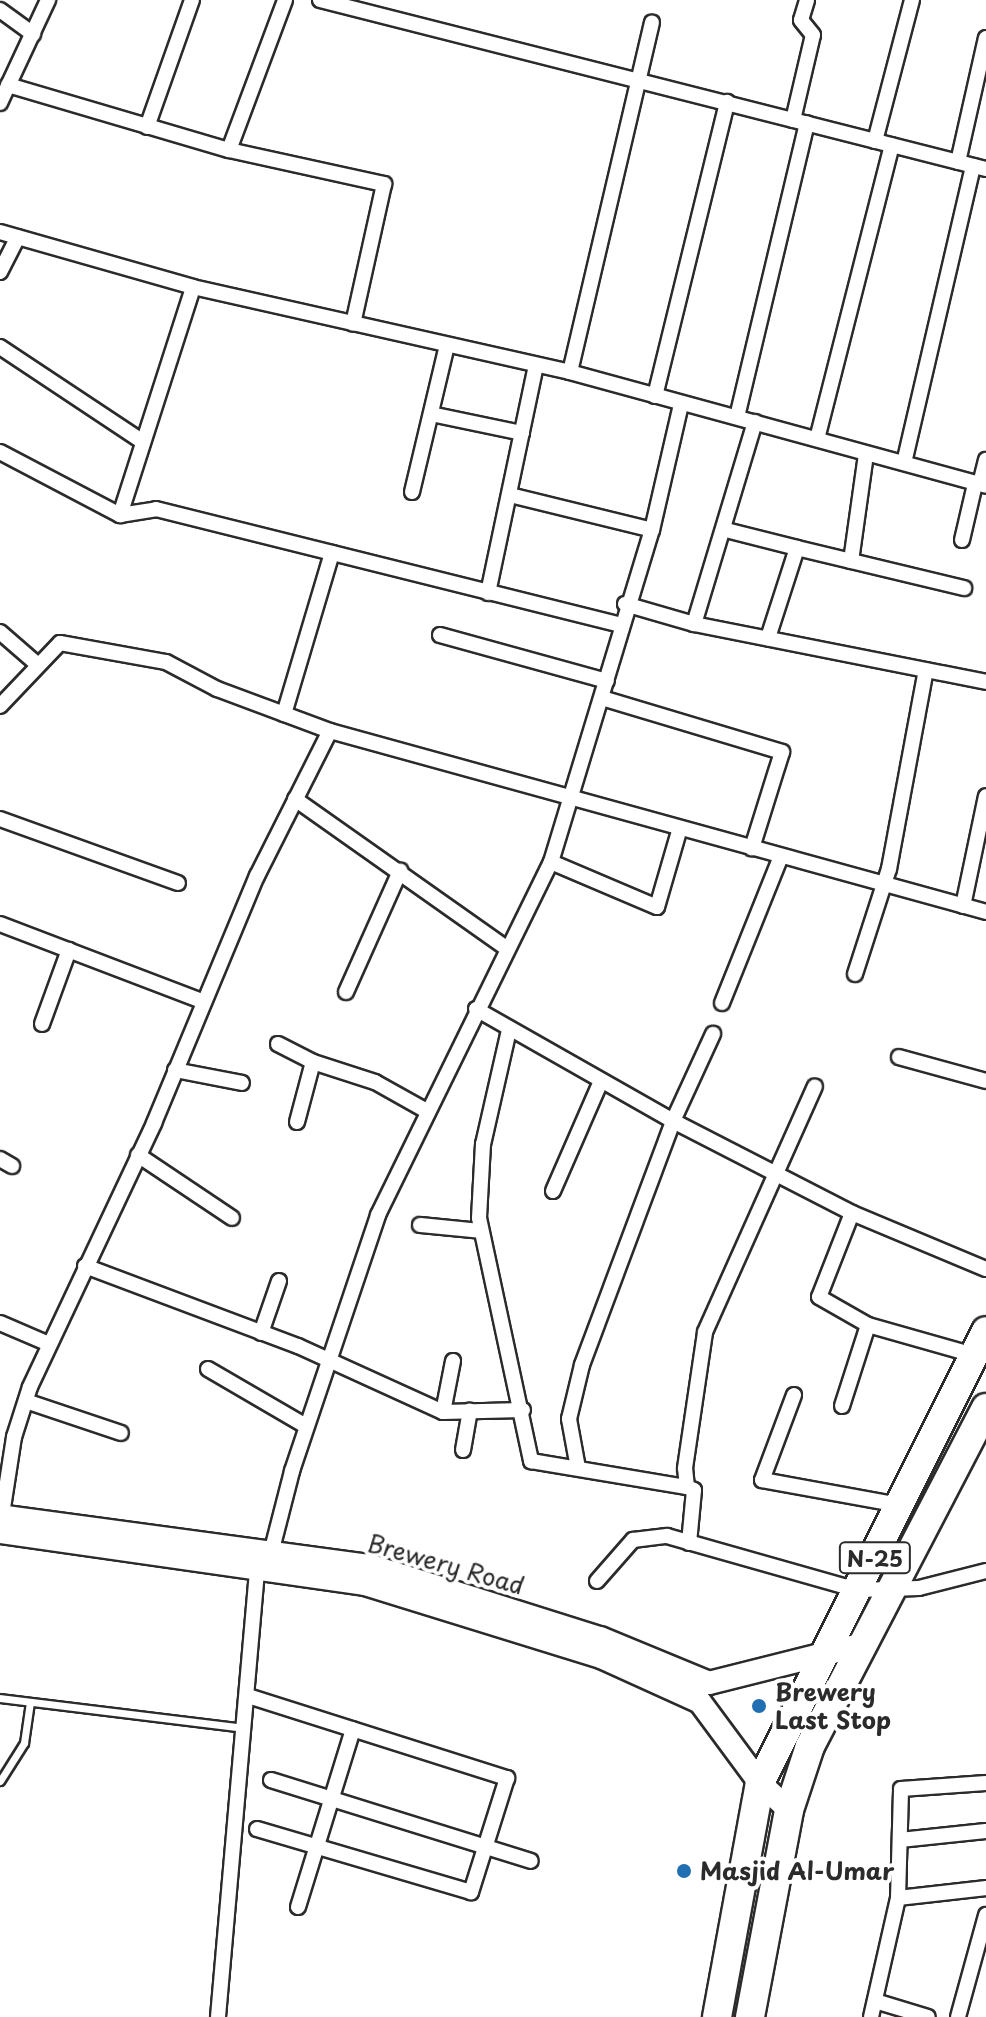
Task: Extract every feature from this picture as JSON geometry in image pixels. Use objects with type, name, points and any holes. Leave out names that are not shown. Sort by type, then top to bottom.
[{"type":"highway","name":"N-25","points":[[717,2017],[760,1783],[828,1654],[980,1343]]},
{"type":"highway","name":"N-25","points":[[750,2017],[789,1810],[810,1746],[986,1408]]},
{"type":"main road","name":"Brewery Road","points":[[1,1524],[263,1558],[365,1584],[601,1657],[704,1693],[760,1783],[789,1810]]},
{"type":"main road","points":[[704,1693],[864,1644]]},
{"type":"street","points":[[0,103],[48,0]]},
{"type":"street","points":[[147,127],[192,0]]},
{"type":"street","points":[[229,150],[285,0]]},
{"type":"street","points":[[320,0],[980,168],[904,463]]},
{"type":"street","points":[[737,417],[800,122],[813,35],[801,20],[807,0]]},
{"type":"street","points":[[875,141],[912,0]]},
{"type":"street","points":[[0,10],[33,34]]},
{"type":"street","points":[[570,372],[652,22]]},
{"type":"street","points":[[958,162],[986,38]]},
{"type":"street","points":[[8,85],[229,150],[384,184],[353,324]]},
{"type":"street","points":[[655,396],[727,102]]},
{"type":"street","points":[[817,439],[892,145]]},
{"type":"street","points":[[0,232],[193,287],[570,372],[980,485]]},
{"type":"street","points":[[0,272],[18,237]]},
{"type":"street","points":[[120,515],[193,287]]},
{"type":"street","points":[[412,492],[447,345]]},
{"type":"street","points":[[0,347],[143,442]]},
{"type":"street","points":[[488,593],[536,365]]},
{"type":"street","points":[[218,2017],[263,1558],[378,1215],[425,1110],[506,948],[532,909],[551,862],[607,681],[625,604],[652,530],[681,404]]},
{"type":"street","points":[[431,414],[522,433]]},
{"type":"street","points":[[694,624],[726,530],[755,422]]},
{"type":"street","points":[[0,452],[120,515],[156,509],[622,625]]},
{"type":"street","points":[[851,561],[866,454]]},
{"type":"street","points":[[962,540],[986,460]]},
{"type":"street","points":[[510,495],[652,530]]},
{"type":"street","points":[[726,530],[964,588]]},
{"type":"street","points":[[768,638],[797,548]]},
{"type":"street","points":[[284,714],[332,553]]},
{"type":"street","points":[[625,604],[694,624],[986,682]]},
{"type":"street","points":[[0,632],[38,665]]},
{"type":"street","points":[[440,635],[607,681]]},
{"type":"street","points":[[0,706],[60,643],[166,662],[217,689],[330,731],[986,912]]},
{"type":"street","points":[[855,974],[880,884],[889,869],[926,670]]},
{"type":"street","points":[[602,698],[782,752],[752,848]]},
{"type":"street","points":[[1,1524],[26,1401],[49,1344],[138,1155],[202,1001],[295,799],[330,731]]},
{"type":"street","points":[[963,906],[986,796]]},
{"type":"street","points":[[295,799],[506,948]]},
{"type":"street","points":[[0,819],[178,883]]},
{"type":"street","points":[[551,862],[657,907],[680,828]]},
{"type":"street","points":[[722,1003],[781,856]]},
{"type":"street","points":[[346,992],[400,871]]},
{"type":"street","points":[[0,924],[202,1001]]},
{"type":"street","points":[[42,1024],[69,950]]},
{"type":"street","points":[[476,1009],[673,1121],[852,1213],[986,1269]]},
{"type":"street","points":[[509,1030],[483,1144],[481,1231],[523,1410],[531,1461],[694,1490],[689,1543]]},
{"type":"street","points":[[578,1468],[569,1419],[582,1365],[673,1121],[713,1034]]},
{"type":"street","points":[[278,1044],[313,1062],[375,1082],[425,1110]]},
{"type":"street","points":[[899,1057],[986,1081]]},
{"type":"street","points":[[297,1122],[313,1062]]},
{"type":"street","points":[[175,1070],[242,1083]]},
{"type":"street","points":[[553,1191],[601,1081]]},
{"type":"street","points":[[687,1487],[685,1468],[705,1332],[815,1086]]},
{"type":"street","points":[[138,1155],[232,1218]]},
{"type":"street","points":[[852,1213],[819,1297],[868,1325],[980,1343]]},
{"type":"street","points":[[420,1225],[481,1231]]},
{"type":"street","points":[[85,1266],[328,1360],[443,1412],[523,1410]]},
{"type":"street","points":[[261,1333],[279,1281]]},
{"type":"street","points":[[0,1323],[49,1344]]},
{"type":"street","points":[[842,1406],[868,1325]]},
{"type":"street","points":[[443,1412],[453,1361]]},
{"type":"street","points":[[208,1369],[306,1426]]},
{"type":"street","points":[[794,1395],[762,1480],[899,1505]]},
{"type":"street","points":[[26,1401],[121,1433]]},
{"type":"street","points":[[463,1450],[470,1411]]},
{"type":"street","points":[[597,1581],[633,1540],[667,1536],[858,1590],[919,1588],[986,1571]]},
{"type":"street","points":[[248,1696],[507,1778],[471,1892],[257,1829]]},
{"type":"street","points":[[298,1907],[353,1729]]},
{"type":"street","points":[[271,1780],[531,1861]]},
{"type":"street","points":[[871,2017],[898,1898],[901,1789],[986,1783]]},
{"type":"street","points":[[900,1840],[986,1831]]},
{"type":"street","points":[[898,1898],[986,1888]]},
{"type":"street","points":[[958,2017],[979,1972],[986,1915]]},
{"type":"street","points":[[875,2001],[928,2017]]},
{"type":"lane","points":[[0,1698],[246,1728]]},
{"type":"lane","points":[[0,1781],[24,1743],[30,1702]]},
{"type":"place","name":"Brewery Last Stop","points":[[759,1706]]},
{"type":"place","name":"Masjid Al-Umar","points":[[684,1871]]}]
